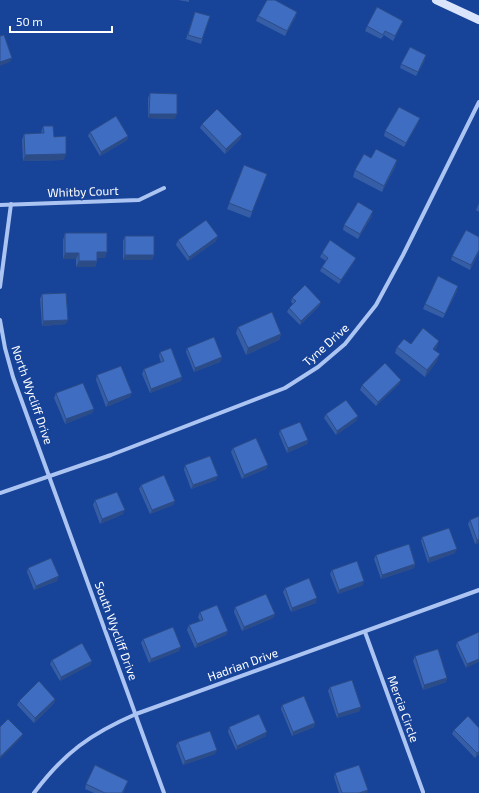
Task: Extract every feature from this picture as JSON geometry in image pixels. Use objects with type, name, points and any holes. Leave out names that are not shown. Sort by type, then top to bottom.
[{"type":"street","points":[[436,0],[479,20]]},
{"type":"street","name":"Tyne Drive","points":[[0,493],[111,455],[285,388],[318,368],[355,332],[376,305],[403,255],[479,102]]},
{"type":"street","name":"Whitby Court","points":[[0,205],[139,200],[164,188]]},
{"type":"street","points":[[0,288],[11,204]]},
{"type":"street","name":"North Wycliff Drive","points":[[0,320],[4,348],[13,377],[49,476]]},
{"type":"street","name":"South Wycliff Drive","points":[[49,476],[164,793]]},
{"type":"street","name":"Hadrian Drive","points":[[34,793],[59,762],[68,754],[102,730],[136,714],[479,590]]},
{"type":"street","name":"Mercia Circle","points":[[365,632],[423,792]]},
{"type":"building","points":[[267,0],[275,0],[297,12],[287,31],[258,16]]},
{"type":"building","points":[[377,7],[403,21],[395,36],[385,31],[383,35],[367,26]]},
{"type":"building","points":[[195,12],[210,16],[202,39],[188,35]]},
{"type":"building","points":[[4,35],[12,58],[0,62],[0,36]]},
{"type":"building","points":[[410,47],[426,55],[418,72],[401,64]]},
{"type":"building","points":[[150,93],[177,94],[177,114],[149,114]]},
{"type":"building","points":[[399,107],[420,118],[406,143],[385,131]]},
{"type":"building","points":[[217,109],[242,134],[226,149],[202,124]]},
{"type":"building","points":[[116,116],[128,136],[101,152],[90,132]]},
{"type":"building","points":[[43,126],[53,126],[54,137],[66,136],[66,154],[25,155],[24,134],[44,133]]},
{"type":"building","points":[[376,149],[397,160],[384,186],[355,170],[364,154],[371,158]]},
{"type":"building","points":[[244,165],[267,174],[252,212],[229,203]]},
{"type":"building","points":[[358,202],[373,211],[360,234],[344,225]]},
{"type":"building","points":[[206,220],[218,236],[189,257],[178,240]]},
{"type":"building","points":[[466,230],[479,237],[479,250],[471,265],[452,256]]},
{"type":"building","points":[[65,233],[107,233],[107,252],[97,252],[97,261],[79,261],[79,253],[65,253]]},
{"type":"building","points":[[125,236],[154,236],[154,255],[125,255]]},
{"type":"building","points":[[330,240],[356,258],[341,280],[322,267],[328,258],[322,253]]},
{"type":"building","points":[[438,276],[458,286],[445,314],[425,304]]},
{"type":"building","points":[[305,285],[321,302],[301,321],[289,308],[296,301],[292,298]]},
{"type":"building","points":[[66,293],[68,320],[43,321],[42,294]]},
{"type":"building","points":[[272,312],[281,334],[248,348],[238,327]]},
{"type":"building","points":[[423,328],[439,341],[433,349],[440,354],[427,370],[397,347],[404,339],[411,344]]},
{"type":"building","points":[[214,337],[222,357],[195,368],[187,348]]},
{"type":"building","points":[[171,348],[182,377],[151,389],[144,369],[164,361],[160,352]]},
{"type":"building","points":[[385,363],[401,380],[378,402],[362,385]]},
{"type":"building","points":[[121,366],[132,393],[108,402],[97,375]]},
{"type":"building","points":[[83,383],[94,409],[66,419],[56,393]]},
{"type":"building","points":[[346,400],[358,416],[337,431],[326,414]]},
{"type":"building","points":[[300,422],[308,440],[288,448],[280,430]]},
{"type":"building","points":[[256,438],[268,465],[244,475],[233,448]]},
{"type":"building","points":[[210,456],[218,476],[193,485],[185,465]]},
{"type":"building","points":[[164,475],[175,501],[152,510],[141,485]]},
{"type":"building","points":[[117,492],[125,510],[102,519],[95,500]]},
{"type":"building","points":[[479,516],[479,539],[477,540],[470,520]]},
{"type":"building","points":[[449,528],[457,549],[429,558],[422,537]]},
{"type":"building","points":[[409,544],[415,564],[382,575],[376,555]]},
{"type":"building","points":[[51,558],[59,576],[36,586],[28,568]]},
{"type":"building","points":[[357,561],[364,581],[339,590],[332,570]]},
{"type":"building","points":[[309,578],[317,598],[292,608],[285,588]]},
{"type":"building","points":[[266,594],[275,614],[244,627],[235,607]]},
{"type":"building","points":[[217,605],[228,631],[197,644],[189,625],[203,620],[200,612]]},
{"type":"building","points":[[173,627],[181,647],[151,659],[143,639]]},
{"type":"building","points":[[479,632],[479,659],[467,664],[457,642]]},
{"type":"building","points":[[82,643],[92,661],[61,677],[52,660]]},
{"type":"building","points":[[438,649],[447,678],[424,685],[415,656]]},
{"type":"building","points":[[352,680],[361,707],[338,714],[330,687]]},
{"type":"building","points":[[39,681],[55,699],[35,718],[19,701]]},
{"type":"building","points":[[304,696],[315,723],[293,732],[282,705]]},
{"type":"building","points":[[259,714],[267,732],[237,746],[229,727]]},
{"type":"building","points":[[468,716],[479,728],[479,752],[477,753],[454,730]]},
{"type":"building","points":[[8,719],[23,734],[0,757],[0,727]]},
{"type":"building","points":[[210,731],[217,750],[185,761],[178,742]]},
{"type":"building","points":[[95,765],[128,781],[122,793],[105,793],[86,784]]},
{"type":"building","points":[[359,765],[368,790],[359,793],[342,793],[335,773]]}]
